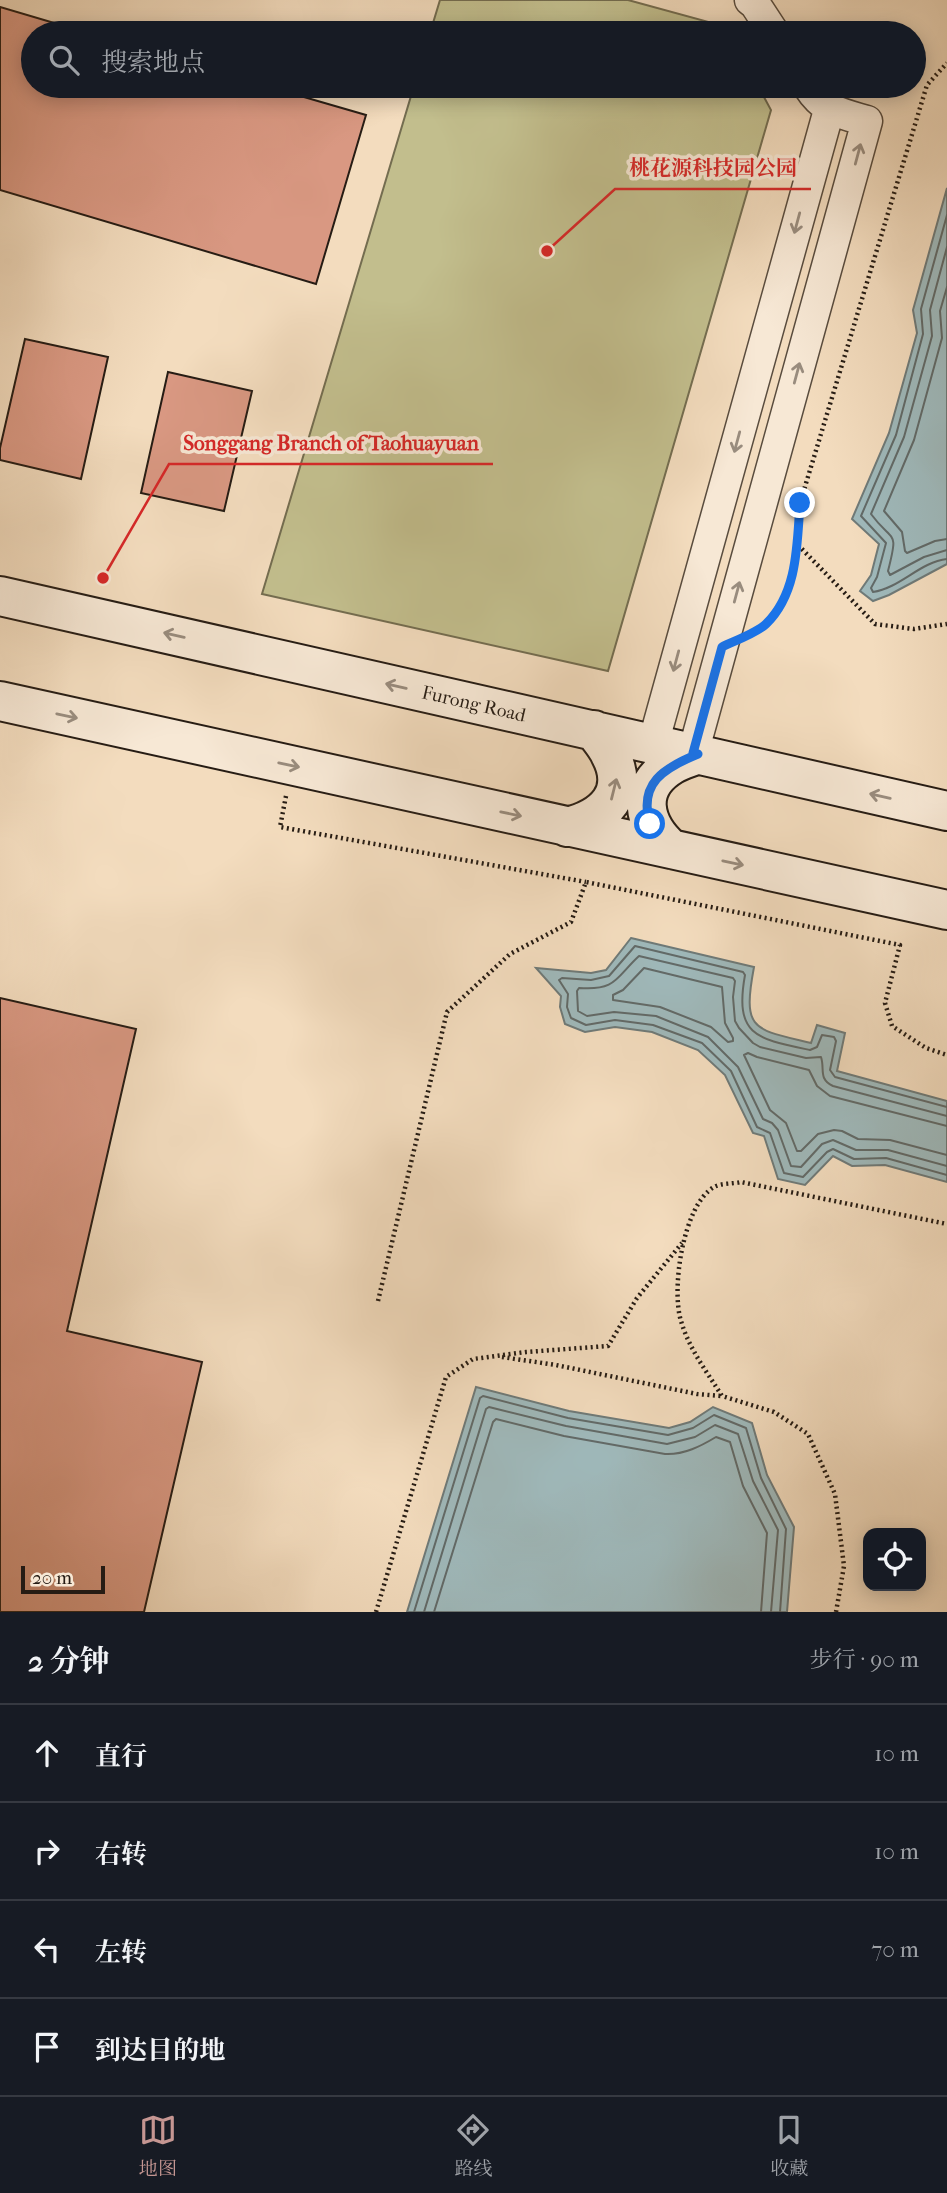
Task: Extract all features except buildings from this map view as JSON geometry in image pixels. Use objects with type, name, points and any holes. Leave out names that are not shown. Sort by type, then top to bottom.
[{"type":"main road","name":"Furong Road","points":[[0,596],[947,811]]},
{"type":"main road","points":[[0,701],[947,911]]},
{"type":"main road","points":[[567,827],[585,823],[598,816],[609,806],[616,788],[618,773],[610,753],[594,730]]},
{"type":"main road","points":[[671,849],[657,837],[650,824],[646,809],[649,791],[656,777],[672,765],[695,754]]},
{"type":"street","points":[[750,0],[765,21]]},
{"type":"street","points":[[695,754],[867,121],[829,110],[816,98]]},
{"type":"street","points":[[653,744],[829,110]]},
{"type":"path","points":[[926,88],[947,63]]},
{"type":"path","points":[[722,647],[765,625],[781,602],[793,576],[800,503],[923,98]]},
{"type":"path","points":[[797,545],[875,624],[914,629],[947,624]]},
{"type":"path","points":[[293,766],[280,827],[586,882],[900,945],[885,1003],[892,1026],[926,1048],[947,1055]]},
{"type":"path","points":[[378,1301],[447,1012],[510,954],[572,922],[586,882]]},
{"type":"path","points":[[722,1396],[691,1348],[680,1319],[678,1275],[682,1242],[696,1206],[715,1187],[741,1182],[947,1224]]},
{"type":"path","points":[[376,1612],[446,1377],[473,1359],[608,1346],[637,1298],[682,1242]]},
{"type":"path","points":[[495,1356],[556,1365],[697,1394],[722,1396],[774,1412],[808,1434],[835,1494],[844,1566],[836,1612]]},
{"type":"shaded area","points":[[440,0],[628,0],[705,21],[434,21]]},
{"type":"shaded area","points":[[410,98],[764,98],[771,110],[608,671],[262,594]]},
{"type":"water","points":[[947,188],[947,564],[873,601],[860,591],[871,575],[879,544],[852,519],[889,433],[917,333],[913,310]]},
{"type":"water","points":[[631,938],[754,967],[751,1015],[756,1024],[764,1030],[811,1043],[817,1025],[845,1033],[837,1071],[947,1101],[947,1182],[885,1165],[852,1166],[833,1156],[805,1185],[778,1179],[764,1136],[753,1133],[725,1075],[698,1050],[652,1032],[615,1027],[585,1032],[565,1024],[560,1007],[561,996],[536,968],[591,973],[606,970]]},
{"type":"water","points":[[476,1387],[569,1411],[669,1428],[690,1422],[713,1407],[752,1423],[767,1475],[794,1527],[787,1612],[407,1612]]},
{"type":"place","name":"桃花源科技园公园","points":[[547,251]]},
{"type":"place","name":"Songgang Branch of Taohuayuan","points":[[103,578]]},
{"type":"route","points":[[650,824],[646,809],[649,791],[656,777],[672,765],[698,754],[693,753],[722,647],[765,625],[781,602],[793,576],[800,503]]}]
